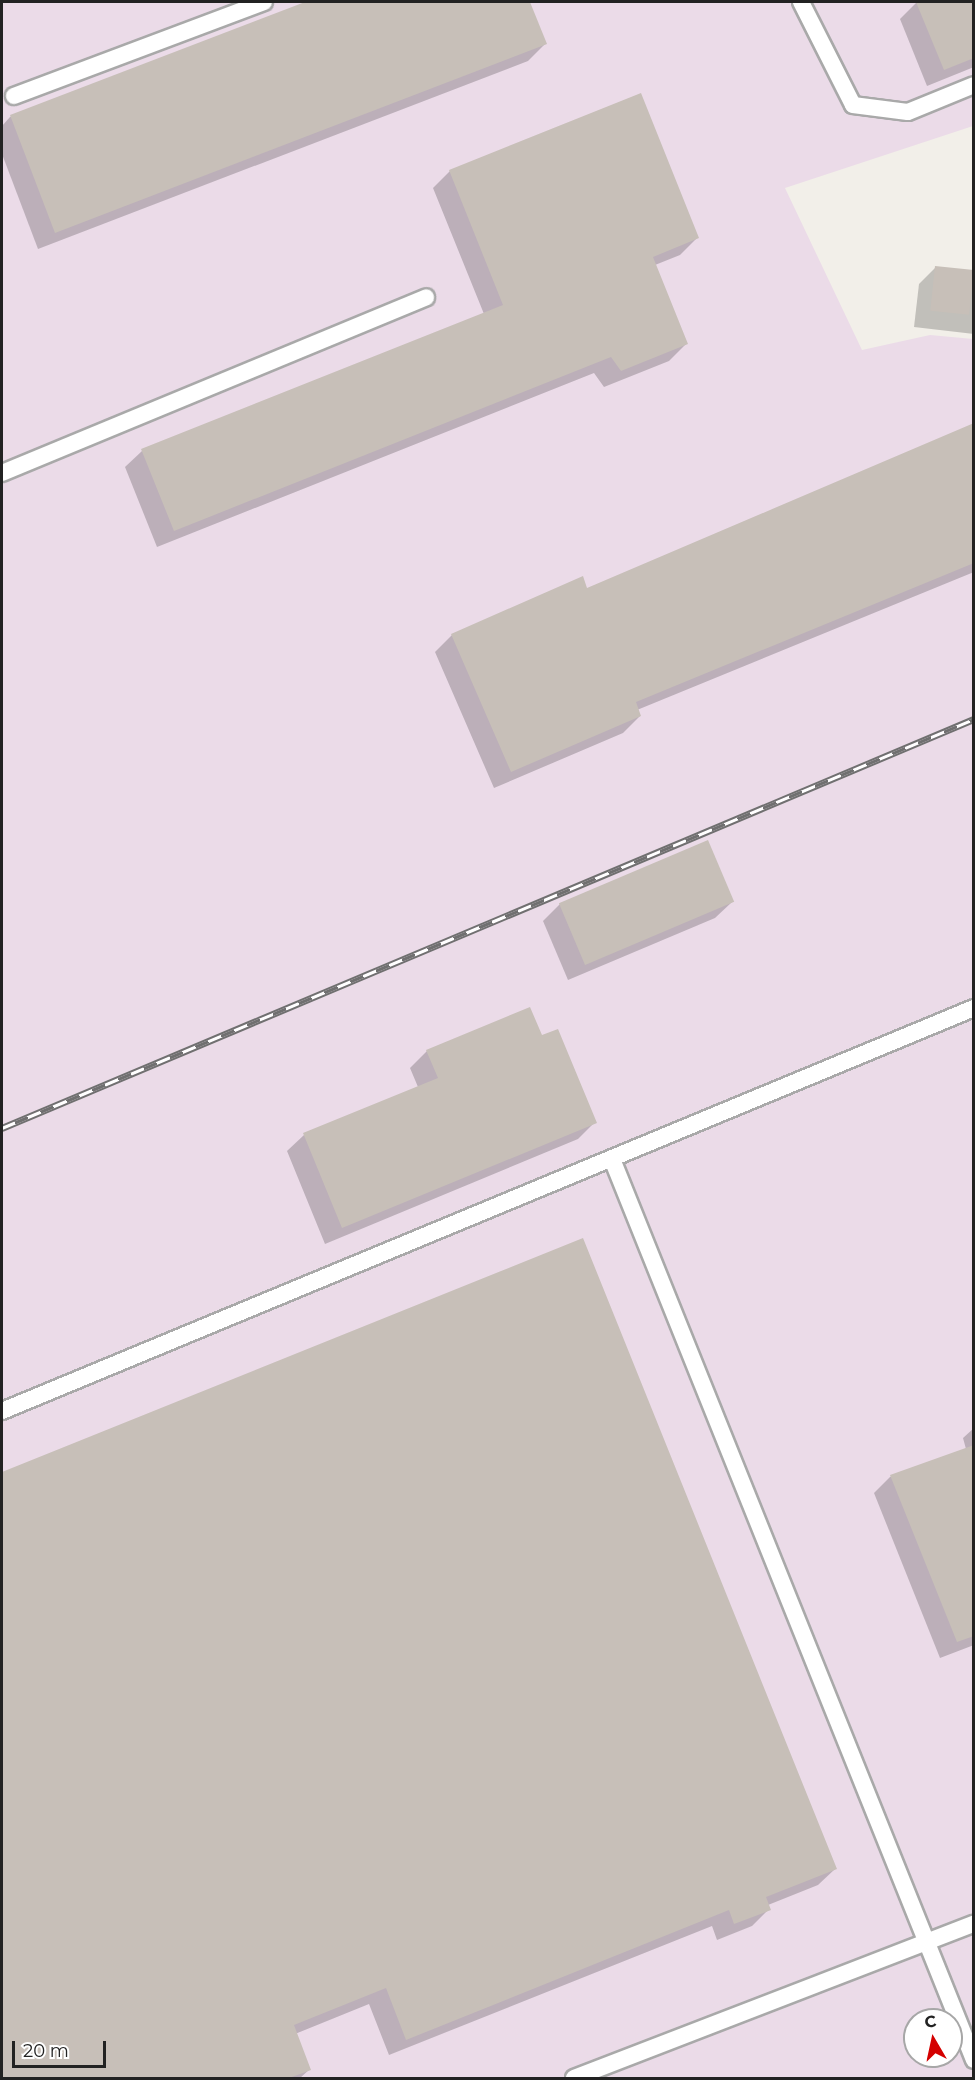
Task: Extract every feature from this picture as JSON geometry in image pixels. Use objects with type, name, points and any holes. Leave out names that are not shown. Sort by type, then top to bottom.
[{"type":"lane","points":[[14,96],[264,2]]},
{"type":"lane","points":[[801,2],[853,105],[908,112],[974,85]]},
{"type":"lane","points":[[2,473],[426,297]]},
{"type":"lane","points":[[2,1412],[974,1008]]},
{"type":"lane","points":[[612,1159],[974,2060]]},
{"type":"lane","points":[[574,2079],[974,1924]]},
{"type":"shaded area","points":[[2,2],[973,2],[973,126],[785,188],[862,350],[930,335],[973,339],[973,2078],[2,2078]]},
{"type":"building","points":[[305,2],[530,2],[547,44],[55,233],[10,115]]},
{"type":"building","points":[[916,2],[974,2],[974,58],[944,70]]},
{"type":"building","points":[[641,93],[699,238],[653,257],[688,344],[621,371],[611,357],[174,531],[141,449],[503,305],[449,170]]},
{"type":"building","points":[[935,266],[974,270],[969,315],[930,311]]},
{"type":"building","points":[[974,423],[974,563],[636,702],[641,716],[511,772],[451,634],[583,576],[587,588]]},
{"type":"building","points":[[708,840],[734,902],[585,965],[559,903]]},
{"type":"building","points":[[530,1007],[542,1035],[558,1029],[597,1123],[342,1228],[303,1133],[438,1078],[426,1050]]},
{"type":"building","points":[[583,1238],[837,1869],[766,1897],[771,1910],[734,1924],[729,1910],[406,2040],[386,1988],[294,2025],[311,2070],[289,2078],[2,2078],[2,1472]]},
{"type":"building","points":[[974,1445],[974,1636],[957,1642],[890,1475]]},
{"type":"railway","points":[[2,1128],[974,719]]}]
